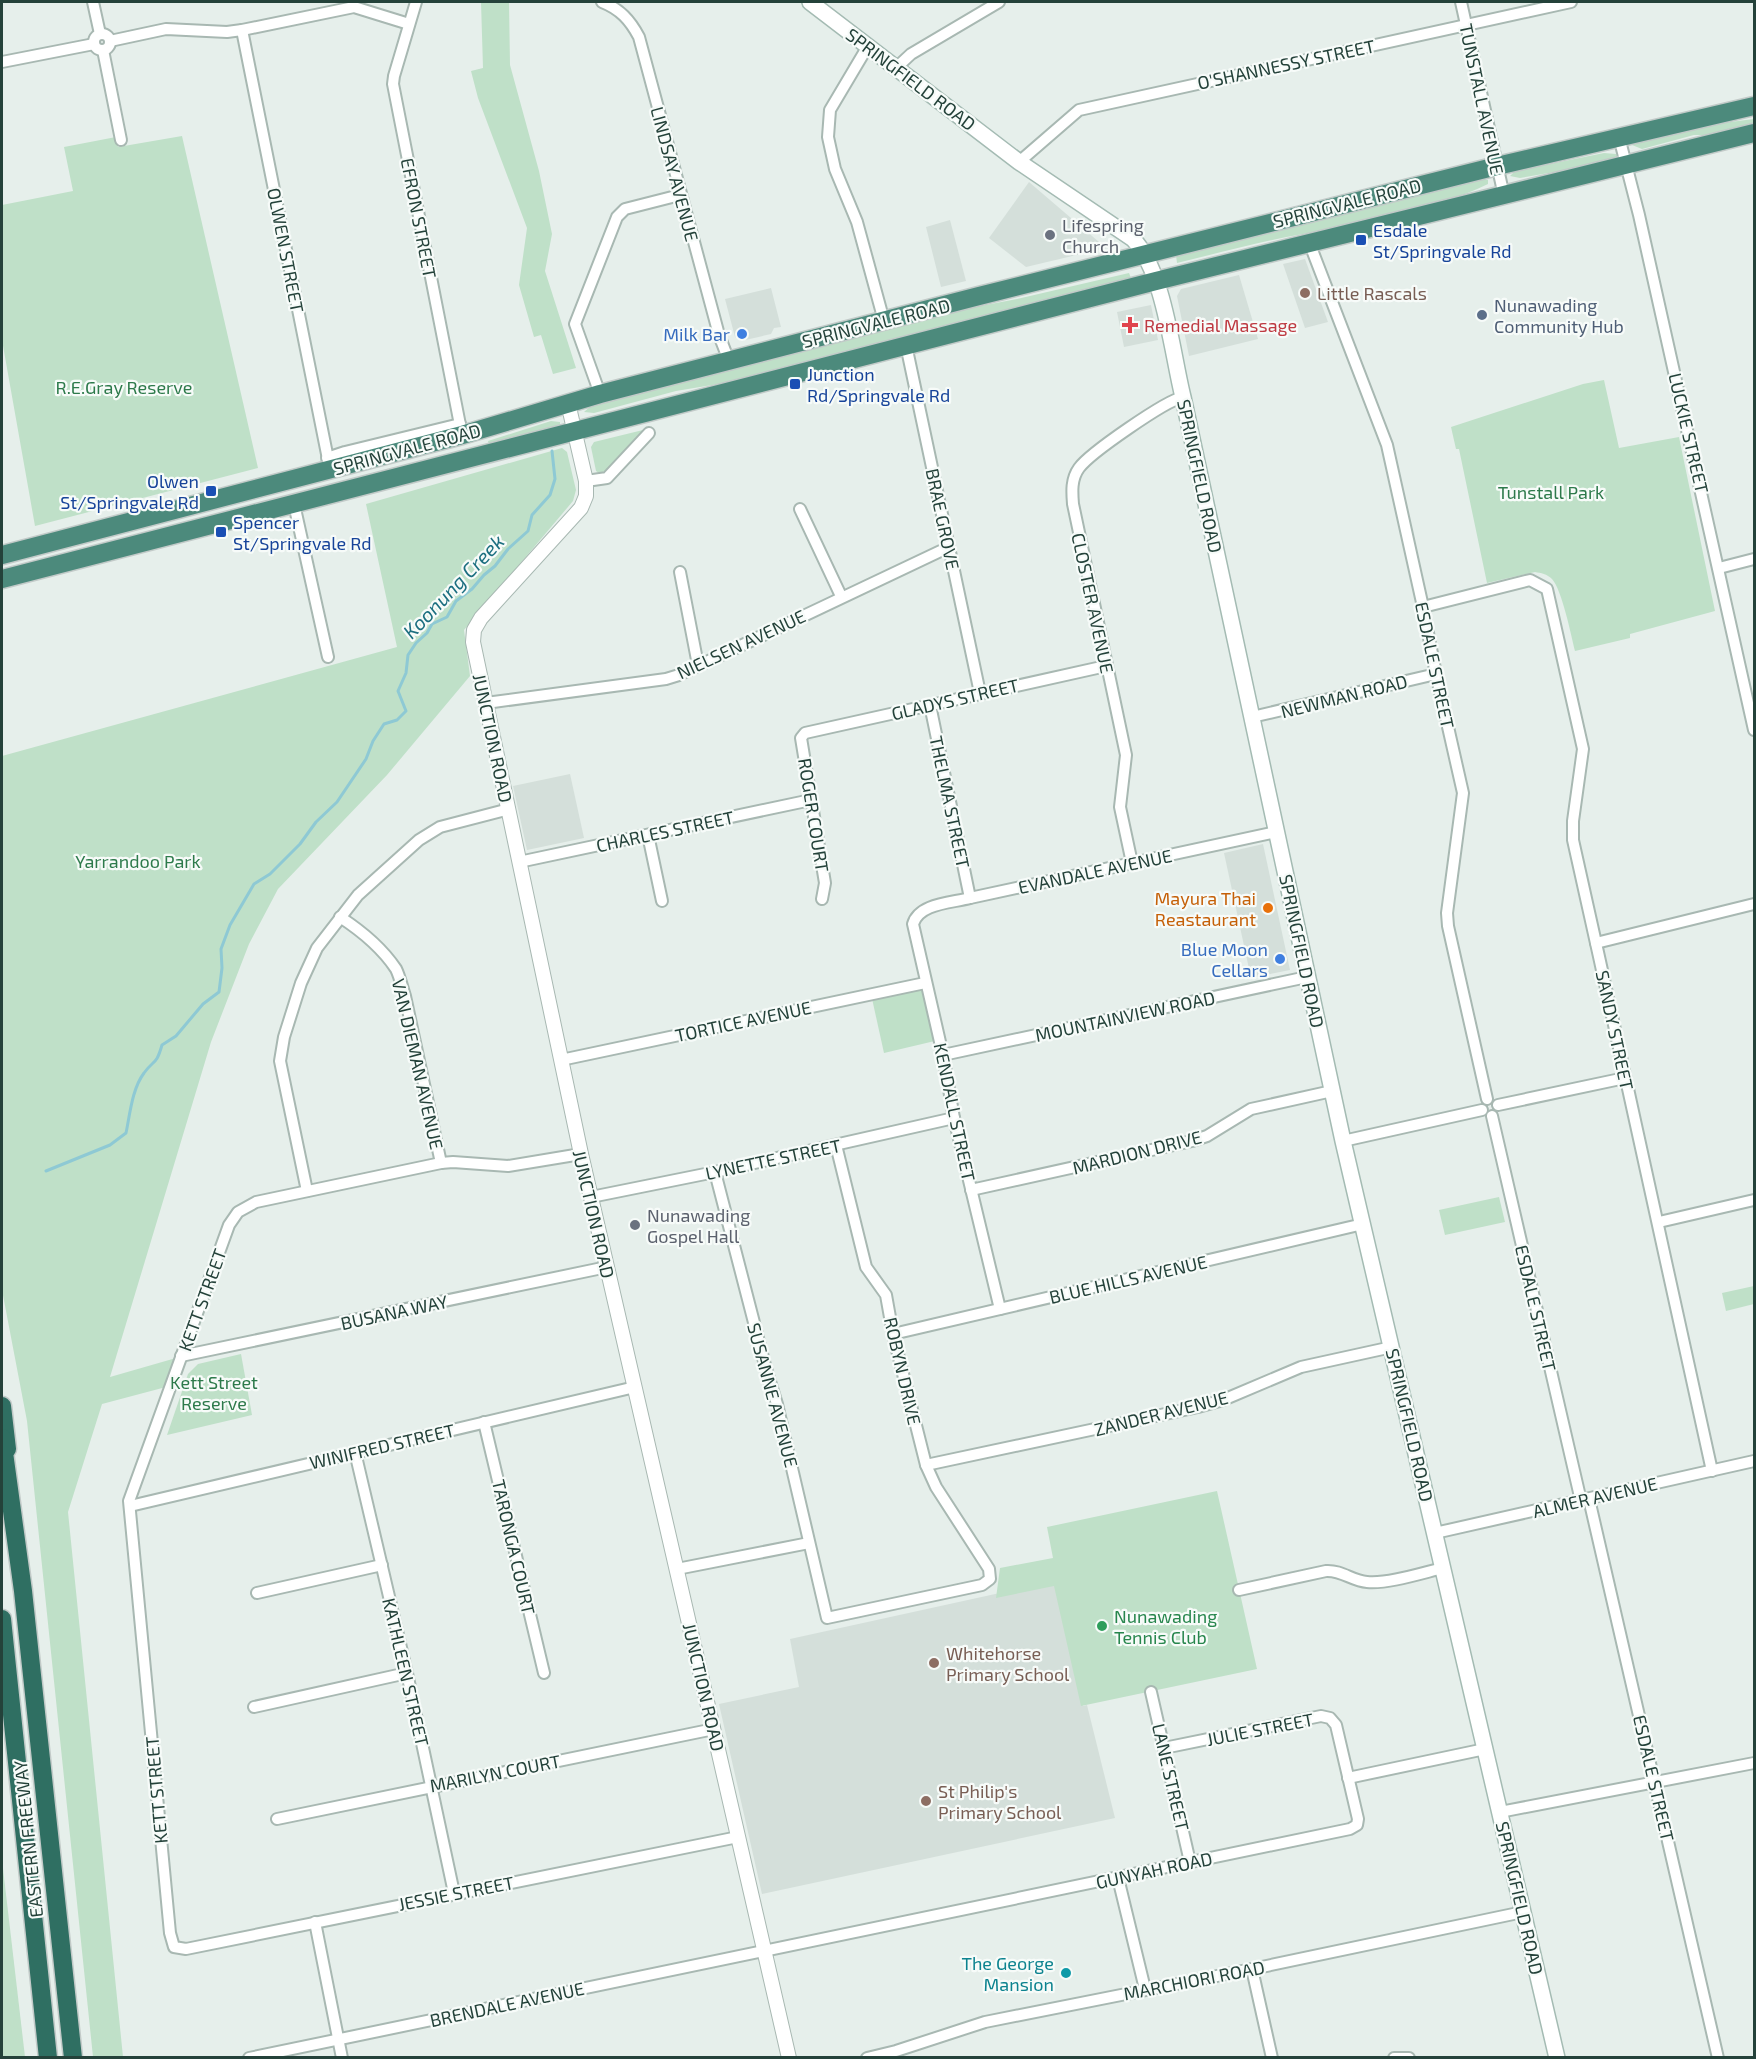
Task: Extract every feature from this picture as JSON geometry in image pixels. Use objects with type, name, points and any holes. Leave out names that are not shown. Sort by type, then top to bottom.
[{"type":"highway","name":"SPRINGVALE ROAD","points":[[2,555],[329,464],[1145,254],[1497,166],[1755,106]]},
{"type":"highway","name":"SPRINGVALE ROAD","points":[[2,579],[1309,242],[1755,133]]},
{"type":"highway","points":[[2,1406],[23,1591]]},
{"type":"highway","name":"EASTERN FREEWAY","points":[[2,1438],[23,1591],[73,2058]]},
{"type":"highway","name":"EASTERN FREEWAY","points":[[2,1619],[48,2058]]},
{"type":"main road","name":"SPRINGFIELD ROAD","points":[[810,2],[1019,162],[1132,239],[1145,254],[1156,281],[1343,1141],[1557,2058]]},
{"type":"street","points":[[93,2],[121,140]]},
{"type":"street","name":"EFRON STREET","points":[[416,2],[394,76],[394,95],[461,430]]},
{"type":"street","name":"LINDSAY AVENUE","points":[[602,2],[618,4],[639,37],[719,336],[729,361]]},
{"type":"street","points":[[896,68],[911,54],[999,2]]},
{"type":"street","name":"TUNSTALL AVENUE","points":[[1461,2],[1504,196]]},
{"type":"street","name":"O'SHANNESSY STREET","points":[[1019,162],[1079,110],[1571,2]]},
{"type":"street","points":[[2,62],[166,29],[227,32],[354,7],[409,24]]},
{"type":"street","name":"OLWEN STREET","points":[[242,30],[329,464]]},
{"type":"street","points":[[868,46],[830,110],[828,137],[835,169],[857,222],[884,321]]},
{"type":"street","name":"LUCKIE STREET","points":[[1619,137],[1755,730]]},
{"type":"street","points":[[600,394],[575,324],[617,217],[625,209],[680,195]]},
{"type":"street","name":"ESDALE STREET","points":[[1309,242],[1387,445],[1463,793],[1448,926],[1487,1100]]},
{"type":"street","name":"BRAE GROVE","points":[[906,345],[980,693]]},
{"type":"street","name":"CLOSTER AVENUE","points":[[1132,863],[1120,807],[1126,755],[1072,504],[1072,486],[1078,470],[1092,454],[1168,402],[1183,397]]},
{"type":"street","name":"JUNCTION ROAD","points":[[568,404],[586,481],[586,496],[580,508],[481,618],[474,630],[473,642],[581,1154],[789,2058]]},
{"type":"street","points":[[586,481],[607,478],[649,433]]},
{"type":"street","points":[[294,504],[328,657]]},
{"type":"street","points":[[800,509],[842,596]]},
{"type":"street","name":"NIELSEN AVENUE","points":[[486,703],[666,679],[949,547]]},
{"type":"street","points":[[1719,568],[1755,559]]},
{"type":"street","points":[[680,572],[698,666]]},
{"type":"street","name":"SANDY STREET","points":[[1423,607],[1530,580],[1547,589],[1583,749],[1573,820],[1573,840],[1712,1470]]},
{"type":"street","name":"GLADYS STREET","points":[[805,733],[1106,666]]},
{"type":"street","name":"NEWMAN ROAD","points":[[1252,717],[1436,674]]},
{"type":"street","name":"THELMA STREET","points":[[930,705],[970,898]]},
{"type":"street","name":"ROGER COURT","points":[[805,733],[801,738],[825,883],[822,899]]},
{"type":"street","name":"CHARLES STREET","points":[[519,862],[811,800]]},
{"type":"street","points":[[307,1191],[280,1061],[284,1037],[302,983],[317,948],[358,896],[419,840],[440,827],[508,809]]},
{"type":"street","name":"EVANDALE AVENUE","points":[[916,916],[922,909],[1276,832]]},
{"type":"street","points":[[648,835],[662,901]]},
{"type":"street","points":[[1596,943],[1755,904]]},
{"type":"street","name":"KENDALL STREET","points":[[916,916],[914,924],[943,1055],[954,1118],[1000,1309]]},
{"type":"street","name":"VAN DIEMAN AVENUE","points":[[340,917],[382,952],[397,971],[405,996],[441,1163]]},
{"type":"street","name":"MOUNTAINVIEW ROAD","points":[[943,1055],[1307,977]]},
{"type":"street","name":"TORTICE AVENUE","points":[[561,1060],[926,983]]},
{"type":"street","points":[[1498,1105],[1625,1078]]},
{"type":"street","name":"MARDION DRIVE","points":[[971,1190],[1192,1141],[1207,1136],[1251,1109],[1332,1091]]},
{"type":"street","points":[[1487,1100],[1495,1100],[1498,1105],[1498,1110],[1492,1116],[1487,1116],[1482,1110],[1482,1105],[1487,1100]]},
{"type":"street","points":[[1343,1141],[1482,1110]]},
{"type":"street","name":"ESDALE STREET","points":[[1492,1116],[1654,1782],[1718,2058]]},
{"type":"street","name":"LYNETTE STREET","points":[[591,1197],[715,1172],[954,1118]]},
{"type":"street","name":"ROBYN DRIVE","points":[[827,1618],[982,1585],[990,1579],[989,1569],[936,1487],[926,1465],[893,1334],[886,1296],[866,1267],[836,1145]]},
{"type":"street","name":"KETT STREET","points":[[174,1947],[170,1933],[129,1501],[229,1225],[238,1212],[256,1202],[441,1163],[508,1166],[581,1154]]},
{"type":"street","name":"SUSANNE AVENUE","points":[[715,1172],[777,1404],[827,1618]]},
{"type":"street","points":[[1659,1222],[1755,1200]]},
{"type":"street","name":"BLUE HILLS AVENUE","points":[[893,1334],[1363,1224]]},
{"type":"street","name":"BUSANA WAY","points":[[181,1356],[607,1267]]},
{"type":"street","name":"ZANDER AVENUE","points":[[926,1465],[1198,1407],[1223,1400],[1301,1367],[1392,1347]]},
{"type":"street","name":"WINIFRED STREET","points":[[130,1506],[634,1387]]},
{"type":"street","name":"TARONGA COURT","points":[[484,1422],[544,1673]]},
{"type":"street","name":"KATHLEEN STREET","points":[[356,1452],[407,1673],[454,1893]]},
{"type":"street","name":"ALMER AVENUE","points":[[1435,1533],[1755,1461]]},
{"type":"street","points":[[677,1569],[809,1543]]},
{"type":"street","points":[[257,1593],[382,1565]]},
{"type":"street","points":[[1239,1590],[1326,1571],[1339,1572],[1358,1580],[1372,1582],[1443,1568]]},
{"type":"street","points":[[254,1707],[407,1673]]},
{"type":"street","name":"LANE STREET","points":[[1151,1692],[1190,1862]]},
{"type":"street","name":"JULIE STREET","points":[[1164,1748],[1320,1716],[1330,1718],[1336,1725],[1348,1778]]},
{"type":"street","name":"MARILYN COURT","points":[[277,1819],[714,1729]]},
{"type":"street","points":[[1348,1778],[1485,1749]]},
{"type":"street","points":[[1500,1812],[1755,1763]]},
{"type":"street","name":"GUNYAH ROAD","points":[[765,1951],[1350,1829],[1357,1825],[1358,1819],[1348,1778]]},
{"type":"street","name":"JESSIE STREET","points":[[174,1947],[186,1949],[738,1837]]},
{"type":"street","points":[[1118,1878],[1145,1989]]},
{"type":"street","name":"MARCHIORI ROAD","points":[[867,2058],[985,2022],[1523,1912]]},
{"type":"street","points":[[315,1922],[342,2058]]},
{"type":"street","name":"BRENDALE AVENUE","points":[[249,2058],[765,1951]]},
{"type":"street","points":[[1252,1969],[1272,2058]]},
{"type":"street","points":[[1394,2058],[1409,2057]]},
{"type":"shaded area","points":[[1029,182],[1106,248],[1026,267],[989,238]]},
{"type":"shaded area","points":[[950,220],[966,281],[941,287],[926,227]]},
{"type":"shaded area","name":"Little Rascals","points":[[1305,259],[1328,322],[1305,328],[1283,264]]},
{"type":"shaded area","points":[[1239,275],[1258,339],[1189,356],[1177,296],[1181,289]]},
{"type":"shaded area","points":[[771,288],[781,327],[774,328],[771,334],[741,341],[735,337],[725,299]]},
{"type":"shaded area","points":[[1151,305],[1158,340],[1124,347],[1117,312]]},
{"type":"shaded area","points":[[570,774],[584,838],[527,850],[513,786]]},
{"type":"shaded area","points":[[1263,844],[1290,970],[1251,978],[1224,853]]},
{"type":"shaded area","points":[[1055,1581],[1083,1706],[1087,1705],[1115,1818],[762,1894],[719,1704],[799,1687],[790,1639]]},
{"type":"green space","points":[[481,2],[509,2],[510,65],[539,171],[552,234],[545,271],[576,368],[553,374],[541,335],[534,337],[519,285],[527,228],[478,98],[471,71],[483,68]]},
{"type":"green space","points":[[1754,119],[1754,125],[1709,135],[1694,135],[1642,149],[1632,145],[1639,140],[1698,126]]},
{"type":"green space","name":"R.E.Gray Reserve","points":[[182,136],[258,468],[35,526],[2,340],[2,205],[73,191],[64,147],[116,137],[118,147]]},
{"type":"green space","points":[[1604,153],[1616,154],[1618,158],[1585,169],[1520,178],[1510,176],[1515,171]]},
{"type":"green space","points":[[1481,179],[1488,180],[1488,184],[1421,209],[1272,240],[1177,263],[1176,255]]},
{"type":"green space","points":[[1129,273],[1131,278],[742,380],[676,391],[594,413],[584,412],[593,404],[944,313]]},
{"type":"green space","name":"Tunstall Park","points":[[1604,380],[1619,448],[1679,437],[1715,611],[1630,634],[1630,638],[1575,651],[1563,602],[1550,577],[1535,572],[1487,583],[1459,449],[1456,449],[1451,427],[1583,384]]},
{"type":"green space","points":[[551,421],[560,422],[560,425],[551,430],[489,445],[488,441]]},
{"type":"green space","points":[[643,430],[606,471],[599,473],[596,471],[591,447],[594,442]]},
{"type":"green space","name":"Yarrandoo Park","points":[[562,448],[567,452],[576,490],[573,501],[464,630],[470,676],[387,775],[278,889],[249,944],[211,1042],[110,1377],[176,1358],[166,1387],[102,1404],[68,1512],[123,2057],[93,2057],[27,1421],[2,1290],[2,756],[397,647],[366,504]]},
{"type":"green space","points":[[925,983],[939,1040],[884,1053],[871,994]]},
{"type":"green space","points":[[1499,1197],[1505,1222],[1445,1235],[1439,1210]]},
{"type":"green space","points":[[1754,1286],[1754,1304],[1726,1311],[1722,1293]]},
{"type":"green space","name":"Kett Street Reserve","points":[[241,1354],[252,1415],[167,1435],[188,1374],[198,1364]]},
{"type":"green space","points":[[1217,1491],[1257,1669],[1081,1706],[1054,1586],[996,1598],[1000,1568],[1053,1558],[1047,1527]]},
{"type":"green space","points":[[2,1860],[25,2057],[2,2057]]},
{"type":"waterway","name":"Koonung Creek","points":[[46,1171],[110,1145],[126,1133],[137,1086],[156,1059],[162,1045],[176,1036],[203,1004],[219,992],[222,968],[221,949],[230,925],[254,884],[270,874],[337,802],[366,759],[373,741],[384,724],[397,720],[406,711],[398,691],[406,673],[408,655],[432,624],[447,617],[456,601],[472,589],[508,549],[528,531],[532,515],[550,495],[555,479],[552,451]]},
{"type":"place","name":"Lifespring Church","points":[[1050,235]]},
{"type":"place","name":"Esdale St/Springvale Rd","points":[[1361,240]]},
{"type":"place","name":"Little Rascals","points":[[1305,293]]},
{"type":"place","name":"Nunawading Community Hub","points":[[1482,315]]},
{"type":"place","name":"Remedial Massage","points":[[1130,325]]},
{"type":"place","name":"Milk Bar","points":[[742,334]]},
{"type":"place","name":"Junction Rd/Springvale Rd","points":[[795,384]]},
{"type":"place","name":"Olwen St/Springvale Rd","points":[[211,491]]},
{"type":"place","name":"Spencer St/Springvale Rd","points":[[221,532]]},
{"type":"place","name":"Mayura Thai Reastaurant","points":[[1268,908]]},
{"type":"place","name":"Blue Moon Cellars","points":[[1280,959]]},
{"type":"place","name":"Nunawading Gospel Hall","points":[[635,1225]]},
{"type":"place","name":"Nunawading Tennis Club","points":[[1102,1626]]},
{"type":"place","name":"Whitehorse Primary School","points":[[934,1663]]},
{"type":"place","name":"St Philip's Primary School","points":[[926,1801]]},
{"type":"place","name":"The George Mansion","points":[[1066,1973]]}]
